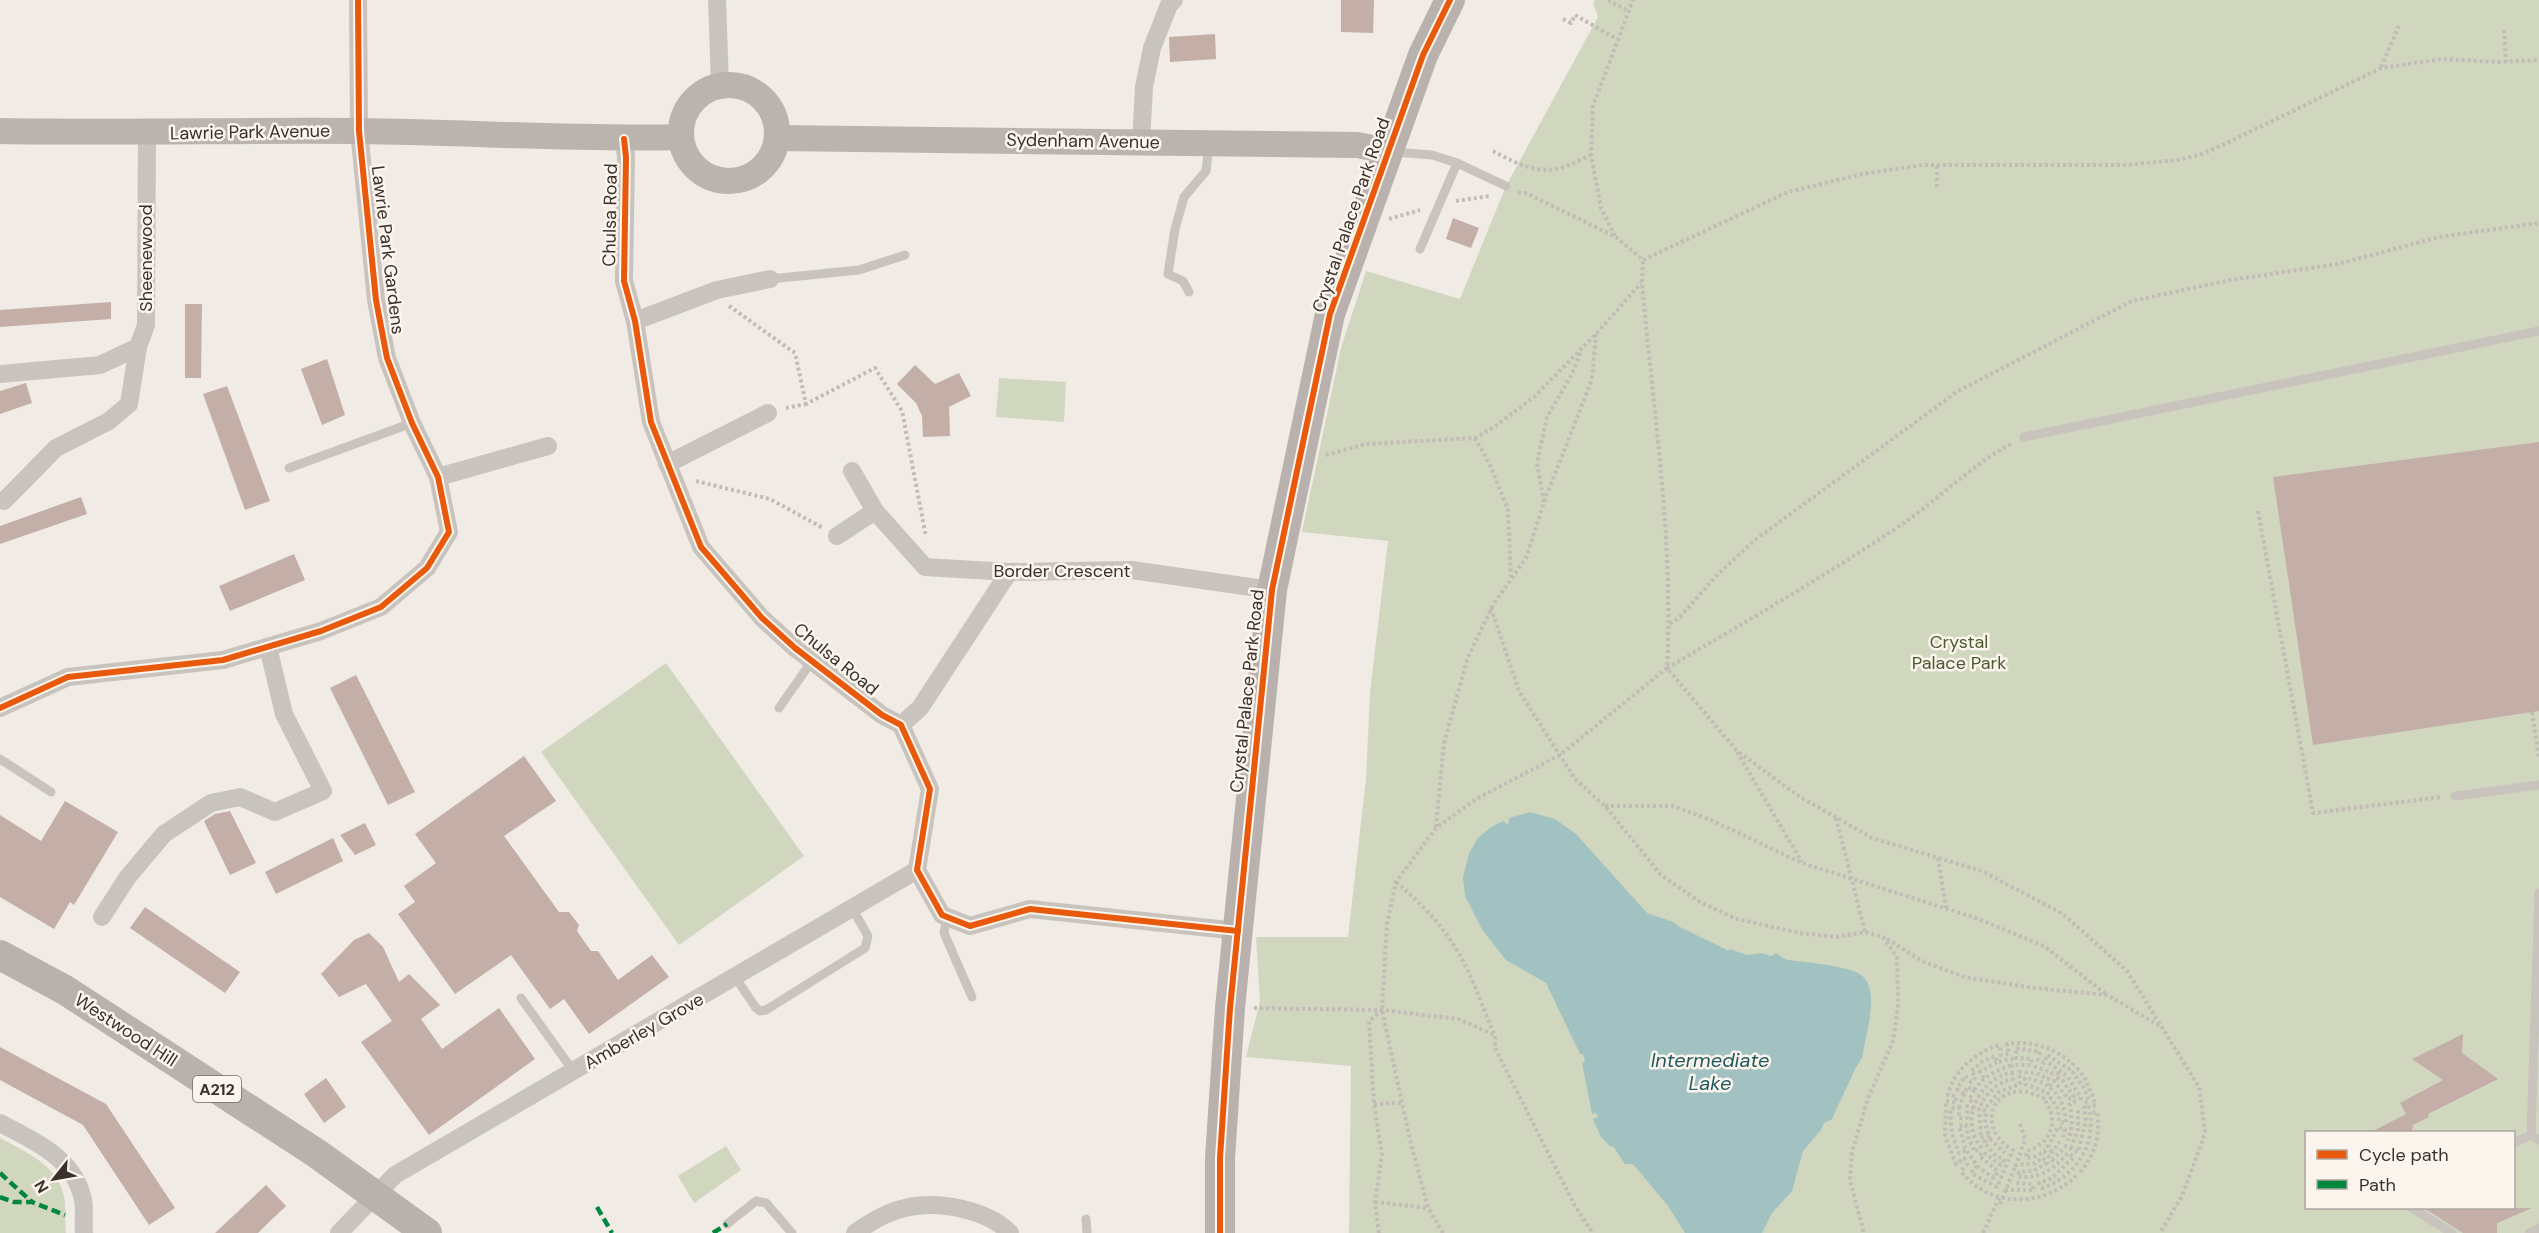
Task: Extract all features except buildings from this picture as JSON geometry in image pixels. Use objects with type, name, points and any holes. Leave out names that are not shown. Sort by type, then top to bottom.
[{"type":"main road","name":"Crystal Palace Park Road","points":[[1220,1233],[1221,1158],[1230,1008],[1272,590],[1330,314],[1424,55],[1450,0]]},
{"type":"main road","name":"Westwood Hill","points":[[0,955],[65,990],[316,1153],[427,1233]]},
{"type":"street","name":"Lawrie Park Gardens","points":[[0,708],[68,676],[223,660],[321,631],[381,607],[427,568],[449,532],[438,477],[412,423],[387,358],[376,300],[359,131],[357,0]]},
{"type":"street","points":[[717,0],[720,85]]},
{"type":"street","points":[[1141,142],[1144,87],[1152,48],[1169,4],[1174,0]]},
{"type":"street","points":[[720,85],[745,87],[761,98],[773,113],[777,126],[774,151],[767,162],[758,171],[735,181],[722,180],[698,170],[686,155],[681,137],[681,124],[693,100],[703,92],[720,85]]},
{"type":"street","name":"Lawrie Park Avenue","points":[[0,131],[147,133],[359,131],[624,139],[681,137]]},
{"type":"street","name":"Sheenewood","points":[[4,501],[56,448],[109,421],[129,404],[138,347],[146,325],[147,133]]},
{"type":"street","name":"Sydenham Avenue","points":[[777,138],[1357,145],[1389,151]]},
{"type":"street","name":"Chulsa Road","points":[[624,139],[626,157],[624,279],[635,321],[651,422],[700,547],[762,618],[812,661],[882,715],[901,725]]},
{"type":"street","points":[[635,321],[717,290],[770,279]]},
{"type":"street","points":[[0,375],[100,365],[138,347]]},
{"type":"street","points":[[669,470],[768,413]]},
{"type":"street","points":[[438,477],[548,446]]},
{"type":"street","points":[[852,471],[875,512],[925,567],[932,567]]},
{"type":"street","points":[[837,536],[875,512]]},
{"type":"street","name":"Border Crescent","points":[[932,567],[1009,572],[1132,570],[1272,590]]},
{"type":"street","points":[[1009,572],[920,708],[901,725],[930,789],[917,870],[942,915],[970,926],[1030,909],[1238,931]]},
{"type":"street","points":[[102,917],[127,878],[164,834],[211,803],[240,797],[275,812],[323,791],[284,714],[268,647]]},
{"type":"street","name":"Amberley Grove","points":[[339,1233],[395,1175],[917,870]]},
{"type":"street","points":[[0,1123],[43,1146],[64,1163],[74,1177],[83,1201],[84,1233]]},
{"type":"street","points":[[855,1233],[872,1221],[906,1207],[954,1206],[983,1215],[1010,1233]]},
{"type":"lane","points":[[1190,292],[1183,281],[1168,274],[1175,229],[1184,197],[1206,171],[1209,143]]},
{"type":"lane","points":[[1389,151],[1432,155],[1457,163],[1506,186]]},
{"type":"lane","points":[[1420,249],[1457,163]]},
{"type":"lane","points":[[770,279],[859,270],[905,255]]},
{"type":"lane","points":[[2024,437],[2539,330]]},
{"type":"lane","points":[[289,468],[412,423]]},
{"type":"lane","points":[[779,708],[812,661]]},
{"type":"lane","points":[[0,759],[51,792]]},
{"type":"lane","points":[[2455,796],[2539,785]]},
{"type":"lane","points":[[2515,1143],[2535,1138],[2539,893]]},
{"type":"lane","points":[[735,977],[756,1008],[760,1011],[766,1010],[865,948],[868,936],[852,909]]},
{"type":"lane","points":[[947,917],[944,933],[972,997]]},
{"type":"lane","points":[[520,998],[573,1072]]},
{"type":"lane","points":[[727,1224],[756,1202],[766,1203],[792,1233]]},
{"type":"lane","points":[[2414,1209],[2452,1233]]},
{"type":"lane","points":[[1086,1219],[1087,1233]]},
{"type":"lane","points":[[2529,1233],[2539,1228]]},
{"type":"path","points":[[1608,0],[1628,11]]},
{"type":"path","points":[[1616,237],[1601,208],[1591,155],[1593,106],[1633,0]]},
{"type":"path","points":[[1563,19],[1571,23],[1575,15],[1617,39]]},
{"type":"path","points":[[2380,68],[2400,23]]},
{"type":"path","points":[[2504,30],[2506,62]]},
{"type":"path","points":[[1643,260],[1788,192],[1862,174],[1922,165],[2127,165],[2178,160],[2202,154],[2220,146],[2380,68],[2442,59],[2506,62],[2539,60]]},
{"type":"path","points":[[1493,151],[1518,164],[1538,169],[1555,169],[1591,155]]},
{"type":"path","points":[[1937,165],[1937,187]]},
{"type":"path","points":[[1515,194],[1526,193],[1616,237],[1643,260]]},
{"type":"path","points":[[1670,624],[1680,617],[1717,575],[1755,540],[1958,391],[2132,301],[2230,280],[2338,264],[2439,237],[2539,223]]},
{"type":"path","points":[[1643,260],[1642,283],[1664,525],[1670,624],[1667,668],[1736,750],[1802,863]]},
{"type":"path","points":[[1299,461],[1366,444],[1475,438],[1494,427],[1534,397],[1583,348],[1642,283]]},
{"type":"path","points":[[717,290],[719,300],[795,353],[806,404],[875,368],[902,411],[932,567]]},
{"type":"path","points":[[1436,828],[1444,743],[1468,657],[1491,608],[1526,558],[1544,502],[1592,379],[1596,334]]},
{"type":"path","points":[[1544,502],[1537,463],[1547,417],[1572,374],[1583,348]]},
{"type":"path","points":[[1443,1233],[1428,1208],[1382,1010],[1387,923],[1395,882],[1436,828],[1476,799],[1560,755],[1667,668],[1875,542],[1937,499],[1997,452],[2024,437]]},
{"type":"path","points":[[1475,438],[1490,465],[1508,510],[1511,580]]},
{"type":"path","points":[[669,470],[770,499],[837,536]]},
{"type":"path","points":[[2258,511],[2313,813],[2455,796]]},
{"type":"path","points":[[1491,608],[1520,691],[1575,779],[1605,806],[1660,875],[1700,902],[1737,919],[1800,933],[1836,937],[1865,932],[1883,937],[1922,961],[1964,977],[2034,988],[2108,995]]},
{"type":"path","points":[[2532,712],[2539,757]]},
{"type":"path","points":[[1736,750],[1797,795],[1872,838],[1982,871],[2063,914],[2127,971],[2199,1087],[2205,1132],[2182,1196],[2160,1233]]},
{"type":"path","points":[[1605,806],[1673,806],[1711,820],[1802,863],[1946,908],[2044,946],[2108,995],[2161,1027]]},
{"type":"path","points":[[1836,818],[1865,932]]},
{"type":"path","points":[[1938,858],[1946,908]]},
{"type":"path","points":[[1395,882],[1417,900],[1450,939],[1463,961],[1495,1036],[1495,1048],[1575,1206],[1593,1233]]},
{"type":"path","points":[[1864,1233],[1850,1181],[1852,1152],[1868,1098],[1893,1041],[1898,1007],[1897,957],[1883,937]]},
{"type":"path","points":[[1230,1008],[1382,1010],[1458,1018],[1495,1036]]},
{"type":"path","points":[[1379,1233],[1375,1202],[1382,1155],[1374,1104],[1369,1021],[1382,1010]]},
{"type":"path","points":[[2016,1058],[2016,1048],[2040,1053],[2038,1060],[2044,1063],[2047,1054],[2069,1069],[2073,1064],[2051,1049],[2036,1045],[2007,1044],[2009,1054],[2001,1055],[2000,1046],[1995,1046],[1971,1059],[1953,1082],[1948,1095],[1956,1096],[1956,1102],[1946,1101],[1944,1107],[1945,1136],[1956,1164],[1965,1158],[1967,1164],[1961,1171],[1965,1177],[2000,1198],[2021,1200],[2040,1197],[2059,1190],[2076,1176]]},
{"type":"path","points":[[1964,1094],[1957,1089],[1965,1076],[1971,1082],[1976,1077],[1971,1071],[1995,1056],[1997,1062]]},
{"type":"path","points":[[1984,1078],[1980,1072],[1997,1062],[2016,1058],[2032,1059],[2031,1065]]},
{"type":"path","points":[[2049,1063],[2060,1070],[2073,1084],[2081,1098],[2070,1104],[2072,1125],[2068,1141]]},
{"type":"path","points":[[1974,1105],[1970,1100],[1974,1090],[1984,1078],[1994,1072],[2012,1065],[2031,1065],[2052,1073],[2048,1079],[2036,1073],[2019,1072],[2019,1084],[1999,1092],[1987,1106],[1981,1104],[1999,1083],[2013,1079],[2012,1065]]},
{"type":"path","points":[[2016,1165],[2035,1163],[2043,1158],[2047,1163],[2033,1171],[2019,1172],[2018,1177],[2038,1176],[2053,1168],[2068,1154],[2074,1157],[2052,1178],[2039,1183],[2042,1188],[2066,1176],[2079,1162],[2091,1136],[2089,1107],[2096,1105],[2094,1096],[2078,1069],[2073,1073],[2084,1088],[2089,1101],[2084,1104],[2086,1121],[2082,1144],[2078,1152],[2066,1146],[2052,1160],[2048,1147],[2058,1128],[2065,1129],[2063,1137]]},
{"type":"path","points":[[2049,1086],[2054,1081],[2068,1099],[2074,1097],[2063,1081],[2056,1077],[2060,1070]]},
{"type":"path","points":[[1989,1137],[1984,1142],[1986,1147],[2004,1160],[2001,1165],[1983,1152],[1979,1156],[1998,1172],[1994,1178],[1977,1166],[1966,1151],[1959,1125],[1966,1125],[1968,1137],[1975,1152],[1981,1147],[1973,1129],[1974,1105],[1980,1092],[1992,1080],[2012,1072]]},
{"type":"path","points":[[1977,1166],[1971,1173],[1997,1187],[2013,1150],[2001,1141],[1993,1129],[1993,1108],[2008,1093],[2025,1090],[2043,1098],[2048,1093],[2025,1084],[2025,1078],[2037,1079],[2049,1086],[2062,1102],[2066,1123],[2059,1122],[2058,1109],[2051,1098],[2046,1102],[2053,1121],[2049,1136],[2035,1149],[2027,1151],[2026,1158],[2037,1156],[2044,1150],[2050,1153]]},
{"type":"path","points":[[1974,1090],[1967,1087],[1959,1108],[1959,1118],[1967,1118],[1967,1106],[1974,1105]]},
{"type":"path","points":[[1374,1104],[1402,1103]]},
{"type":"path","points":[[1959,1108],[1951,1108],[1951,1129],[1959,1153],[1966,1151]]},
{"type":"path","points":[[1989,1137],[1981,1138],[1979,1109],[1986,1111],[1985,1123],[1989,1137],[2005,1153]]},
{"type":"path","points":[[2071,1148],[2076,1139],[2079,1124],[2078,1109]]},
{"type":"path","points":[[2080,1172],[2088,1161],[2097,1138],[2097,1112],[2090,1113]]},
{"type":"path","points":[[1983,1233],[2005,1190],[2025,1140],[2020,1124]]},
{"type":"path","points":[[2050,1153],[2060,1142]]},
{"type":"path","points":[[2005,1190],[2034,1190],[2032,1184],[2016,1183]]},
{"type":"path","points":[[2000,1198],[2000,1204]]},
{"type":"path","points":[[1375,1202],[1428,1208]]},
{"type":"green space","name":"Crystal Palace Park","points":[[1595,0],[2539,0],[2539,1233],[1349,1233],[1351,1066],[1246,1057],[1260,1001],[1256,937],[1348,937],[1366,779],[1370,692],[1388,541],[1302,532],[1341,348],[1366,271],[1460,299],[1506,186],[1598,17],[1593,3]]},
{"type":"green space","points":[[999,378],[1066,382],[1064,422],[996,417]]},
{"type":"green space","points":[[666,663],[804,856],[679,945],[541,752]]},
{"type":"green space","points":[[0,1138],[39,1160],[55,1175],[64,1196],[66,1233],[0,1233]]},
{"type":"green space","points":[[726,1146],[741,1170],[694,1203],[678,1176]]},
{"type":"water","name":"Intermediate Lake","points":[[1530,812],[1555,819],[1576,834],[1647,913],[1673,922],[1729,951],[1730,949],[1747,955],[1762,953],[1771,956],[1776,953],[1788,960],[1848,969],[1864,978],[1869,986],[1871,1009],[1862,1058],[1832,1119],[1824,1123],[1821,1130],[1803,1151],[1792,1191],[1772,1213],[1762,1233],[1685,1233],[1668,1206],[1633,1164],[1625,1164],[1613,1146],[1611,1147],[1601,1137],[1593,1119],[1598,1117],[1596,1113],[1592,1114],[1582,1063],[1585,1062],[1583,1054],[1580,1054],[1546,983],[1506,960],[1483,931],[1465,896],[1463,877],[1469,854],[1477,839],[1491,827],[1503,821],[1508,825],[1509,818]]},
{"type":"marked path","points":[[0,1173],[32,1202]]},
{"type":"marked path","points":[[0,1197],[14,1202],[32,1202],[65,1215]]},
{"type":"marked path","points":[[597,1207],[612,1233]]},
{"type":"marked path","points":[[713,1233],[727,1224]]},
{"type":"cycle path","points":[[0,708],[68,677],[223,660],[321,631],[381,607],[427,568],[449,532],[438,477],[412,423],[387,358],[376,300],[359,131],[358,0]]},
{"type":"cycle path","points":[[1220,1233],[1220,1158],[1230,1008],[1272,590],[1330,314],[1423,55],[1450,0]]},
{"type":"cycle path","points":[[624,139],[626,157],[624,281],[635,321],[651,422],[701,547],[762,618],[795,648],[882,715],[901,725],[930,789],[917,870],[942,915],[970,926],[1030,909],[1238,931]]}]
